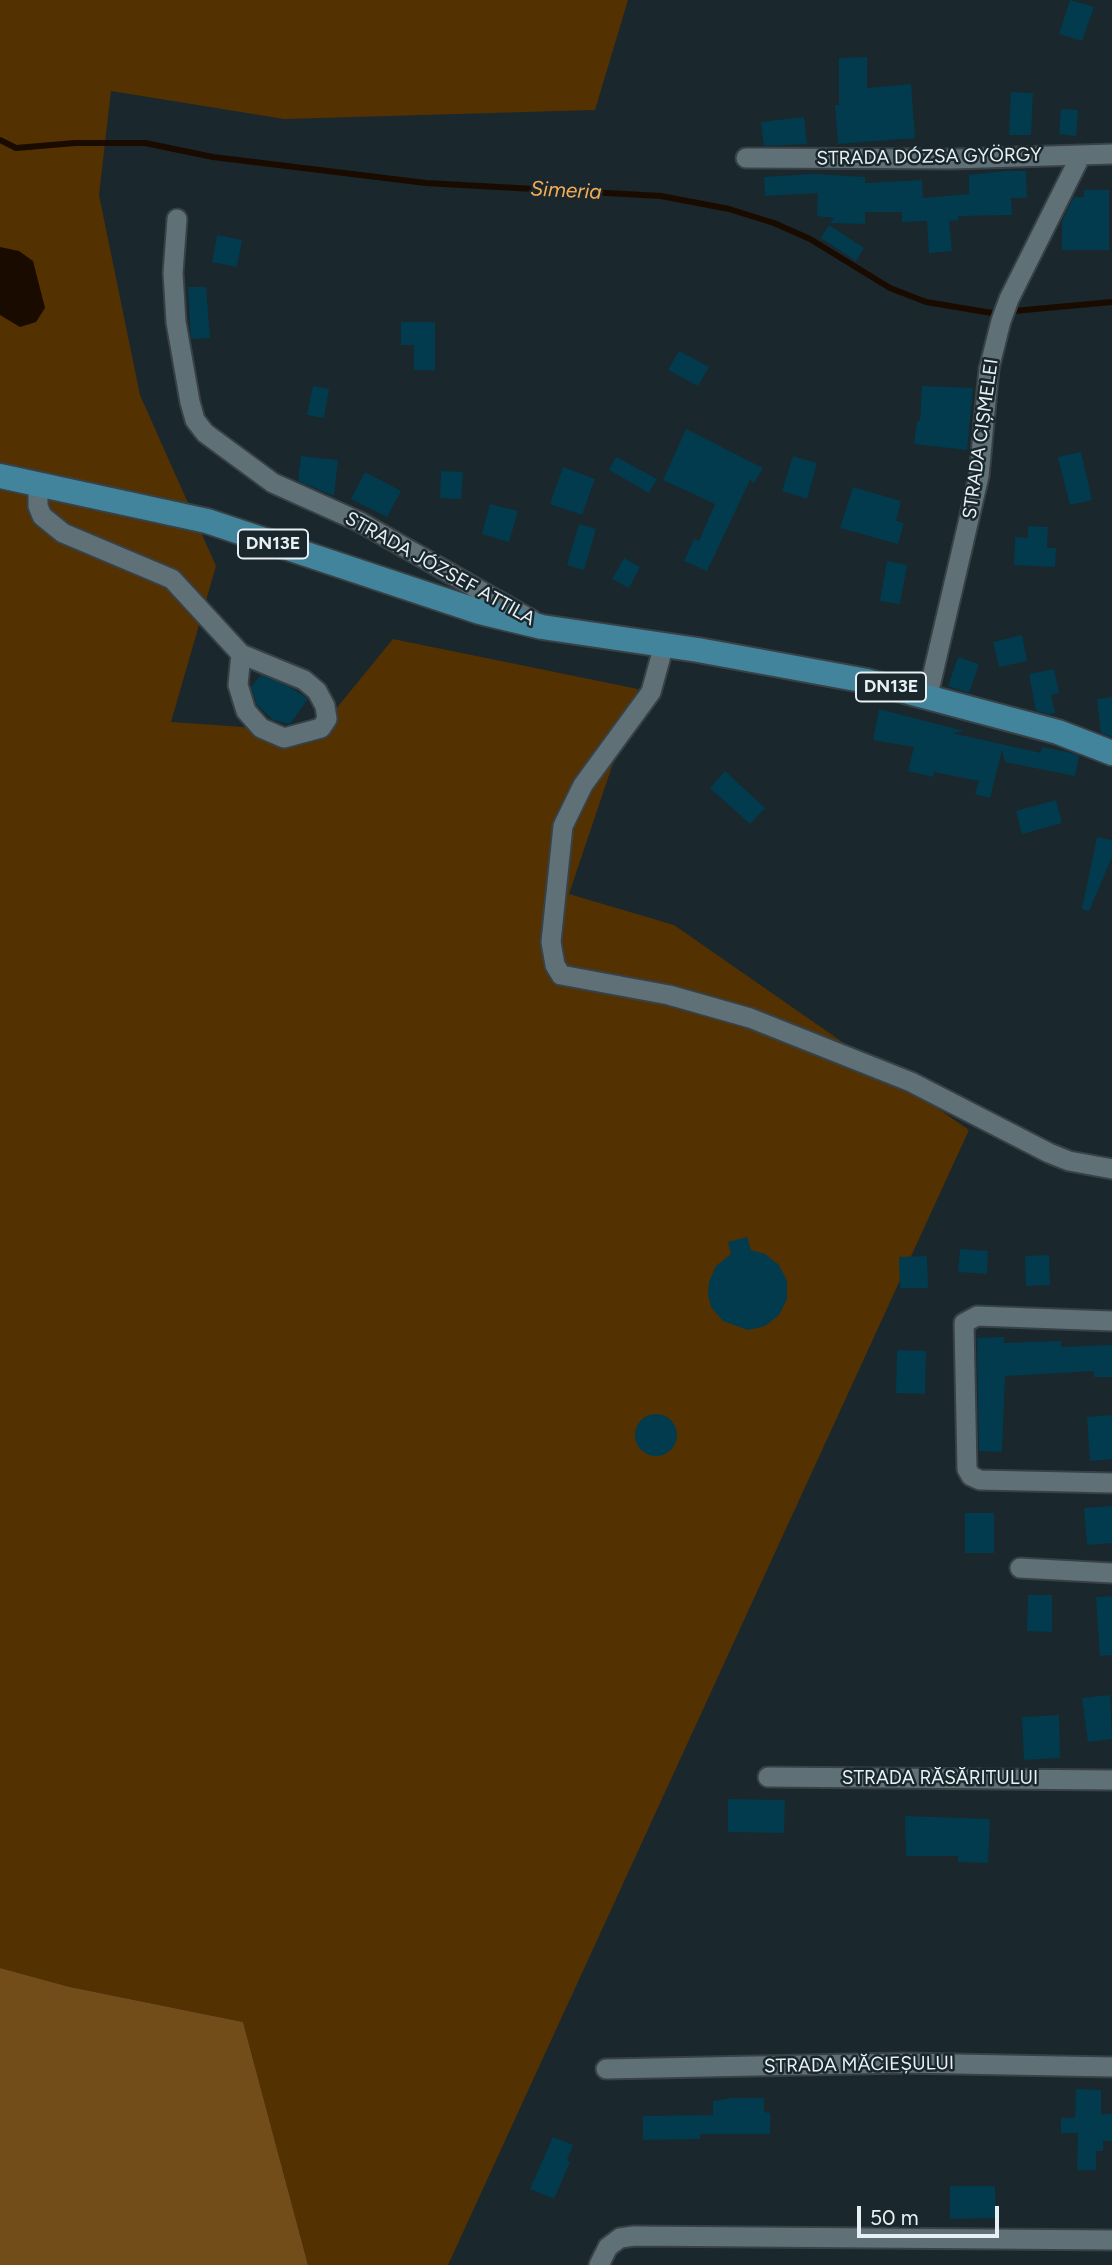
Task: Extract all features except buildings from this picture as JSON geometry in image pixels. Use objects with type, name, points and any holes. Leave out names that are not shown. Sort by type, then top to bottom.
[{"type":"main road","name":"DN13E","points":[[0,476],[38,487],[207,521],[444,601],[542,627]]},
{"type":"main road","name":"STRADA JÓZSEF ATTILA","points":[[542,627],[807,669],[928,695],[1058,732],[1112,753]]},
{"type":"street","name":"STRADA CIȘMELEI","points":[[928,695],[979,476],[989,369],[1001,321],[1009,299],[1082,155]]},
{"type":"street","name":"STRADA DÓZSA GYÖRGY","points":[[746,158],[1112,155]]},
{"type":"street","name":"STRADA JÓZSEF ATTILA","points":[[177,219],[173,274],[176,322],[190,402],[195,419],[205,433],[273,482],[360,522],[542,627]]},
{"type":"street","points":[[38,487],[38,506],[47,521],[63,533],[172,579],[241,654],[304,680],[317,691],[326,706],[327,719],[321,728],[284,738],[261,728],[246,711],[238,685],[241,654]]},
{"type":"street","points":[[664,645],[650,692],[583,785],[562,826],[551,942],[555,965],[561,975],[669,995],[750,1018],[911,1082],[1049,1153],[1069,1161],[1112,1169]]},
{"type":"street","points":[[1112,1321],[977,1316],[964,1323],[967,1469],[971,1476],[979,1480],[1112,1483]]},
{"type":"street","points":[[1020,1568],[1112,1573]]},
{"type":"street","name":"STRADA RĂSĂRITULUI","points":[[768,1777],[1112,1780]]},
{"type":"street","name":"STRADA MĂCIEȘULUI","points":[[606,2069],[904,2063],[1112,2067]]},
{"type":"street","points":[[598,2265],[608,2247],[620,2238],[634,2236],[1112,2239]]},
{"type":"shaded area","points":[[0,0],[628,0],[595,110],[284,119],[111,91],[99,195],[140,395],[216,566],[171,722],[317,732],[393,639],[638,689],[569,894],[674,925],[969,1130],[448,2265],[308,2265],[243,2022],[70,1987],[0,1968]]},
{"type":"shaded area","points":[[0,247],[19,251],[33,261],[45,308],[36,322],[20,327],[0,315]]},
{"type":"shaded area","points":[[0,1968],[70,1987],[243,2022],[308,2265],[0,2265]]},
{"type":"waterway","name":"Simeria","points":[[0,140],[16,148],[75,143],[145,143],[213,157],[426,183],[661,196],[729,209],[774,223],[810,239],[890,288],[926,302],[992,313],[1112,302]]}]
